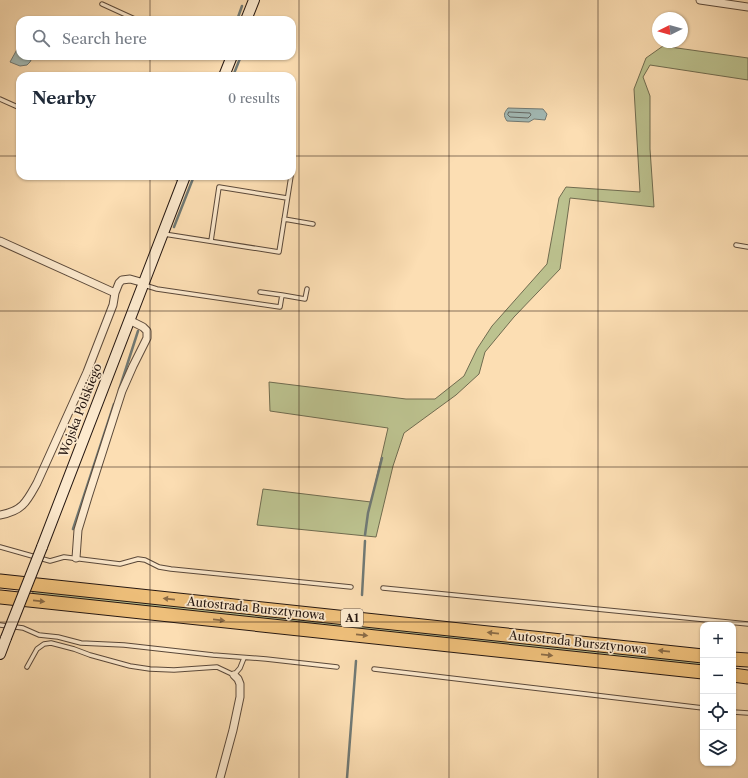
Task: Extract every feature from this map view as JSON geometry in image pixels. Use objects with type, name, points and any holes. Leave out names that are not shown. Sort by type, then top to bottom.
[{"type":"highway","name":"Autostrada Bursztynowa","points":[[0,581],[700,656]]},
{"type":"highway","name":"Autostrada Bursztynowa","points":[[0,597],[700,672]]},
{"type":"highway","points":[[736,659],[748,660]]},
{"type":"highway","points":[[736,675],[748,677]]},
{"type":"main road","points":[[248,16],[254,0]]},
{"type":"main road","points":[[225,72],[228,60]]},
{"type":"main road","name":"Wojska Polskiego","points":[[0,654],[183,180]]},
{"type":"street","points":[[700,0],[748,7]]},
{"type":"street","points":[[0,241],[115,294]]},
{"type":"street","points":[[0,515],[7,514],[22,507],[28,500],[87,372],[113,306],[119,283],[122,280],[134,279],[144,284]]},
{"type":"street","points":[[76,558],[78,530],[122,391],[147,338],[147,331],[144,327],[129,320]]},
{"type":"street","points":[[220,778],[240,698],[240,684],[234,675]]},
{"type":"lane","points":[[102,4],[128,16]]},
{"type":"lane","points":[[0,98],[16,106]]},
{"type":"lane","points":[[163,234],[279,252],[290,180]]},
{"type":"lane","points":[[211,241],[219,187],[287,198]]},
{"type":"lane","points":[[284,219],[313,224]]},
{"type":"lane","points":[[736,245],[748,247]]},
{"type":"lane","points":[[144,284],[157,288],[280,307],[282,295]]},
{"type":"lane","points":[[260,292],[305,299],[307,289]]},
{"type":"lane","points":[[0,543],[2,548],[50,561],[64,557],[120,564],[138,558],[159,567],[171,569],[351,586]]},
{"type":"lane","points":[[383,588],[748,624]]},
{"type":"lane","points":[[0,625],[23,628],[39,635],[58,637],[80,643],[124,645],[337,667]]},
{"type":"lane","points":[[27,666],[37,649],[44,644],[51,643],[74,648],[90,655],[130,666],[150,669],[174,670],[217,667],[234,675],[240,668],[244,658]]},
{"type":"lane","points":[[374,669],[700,708]]},
{"type":"lane","points":[[736,712],[748,714]]},
{"type":"green space","points":[[660,48],[677,48],[748,58],[748,80],[650,65],[643,77],[650,96],[650,149],[654,207],[570,198],[560,269],[514,317],[485,352],[479,374],[456,395],[404,433],[393,466],[376,537],[257,525],[263,489],[371,502],[388,428],[270,411],[269,382],[406,399],[435,399],[464,376],[477,349],[492,326],[547,264],[559,198],[566,187],[640,192],[634,89],[646,58]]},
{"type":"green space","points":[[34,589],[700,660],[700,667],[32,595]]},
{"type":"water","points":[[16,51],[16,60],[31,60],[27,65],[20,66],[10,62]]},
{"type":"water","points":[[508,108],[543,109],[547,114],[545,120],[534,119],[529,122],[507,121],[504,114]]},
{"type":"waterway","points":[[238,16],[242,6]]},
{"type":"waterway","points":[[235,72],[239,60]]},
{"type":"waterway","points":[[174,227],[192,180]]},
{"type":"waterway","points":[[119,390],[138,331]]},
{"type":"waterway","points":[[73,529],[114,404]]},
{"type":"waterway","points":[[365,535],[368,513],[382,458]]},
{"type":"waterway","points":[[362,595],[365,541]]},
{"type":"waterway","points":[[347,778],[356,661]]}]
